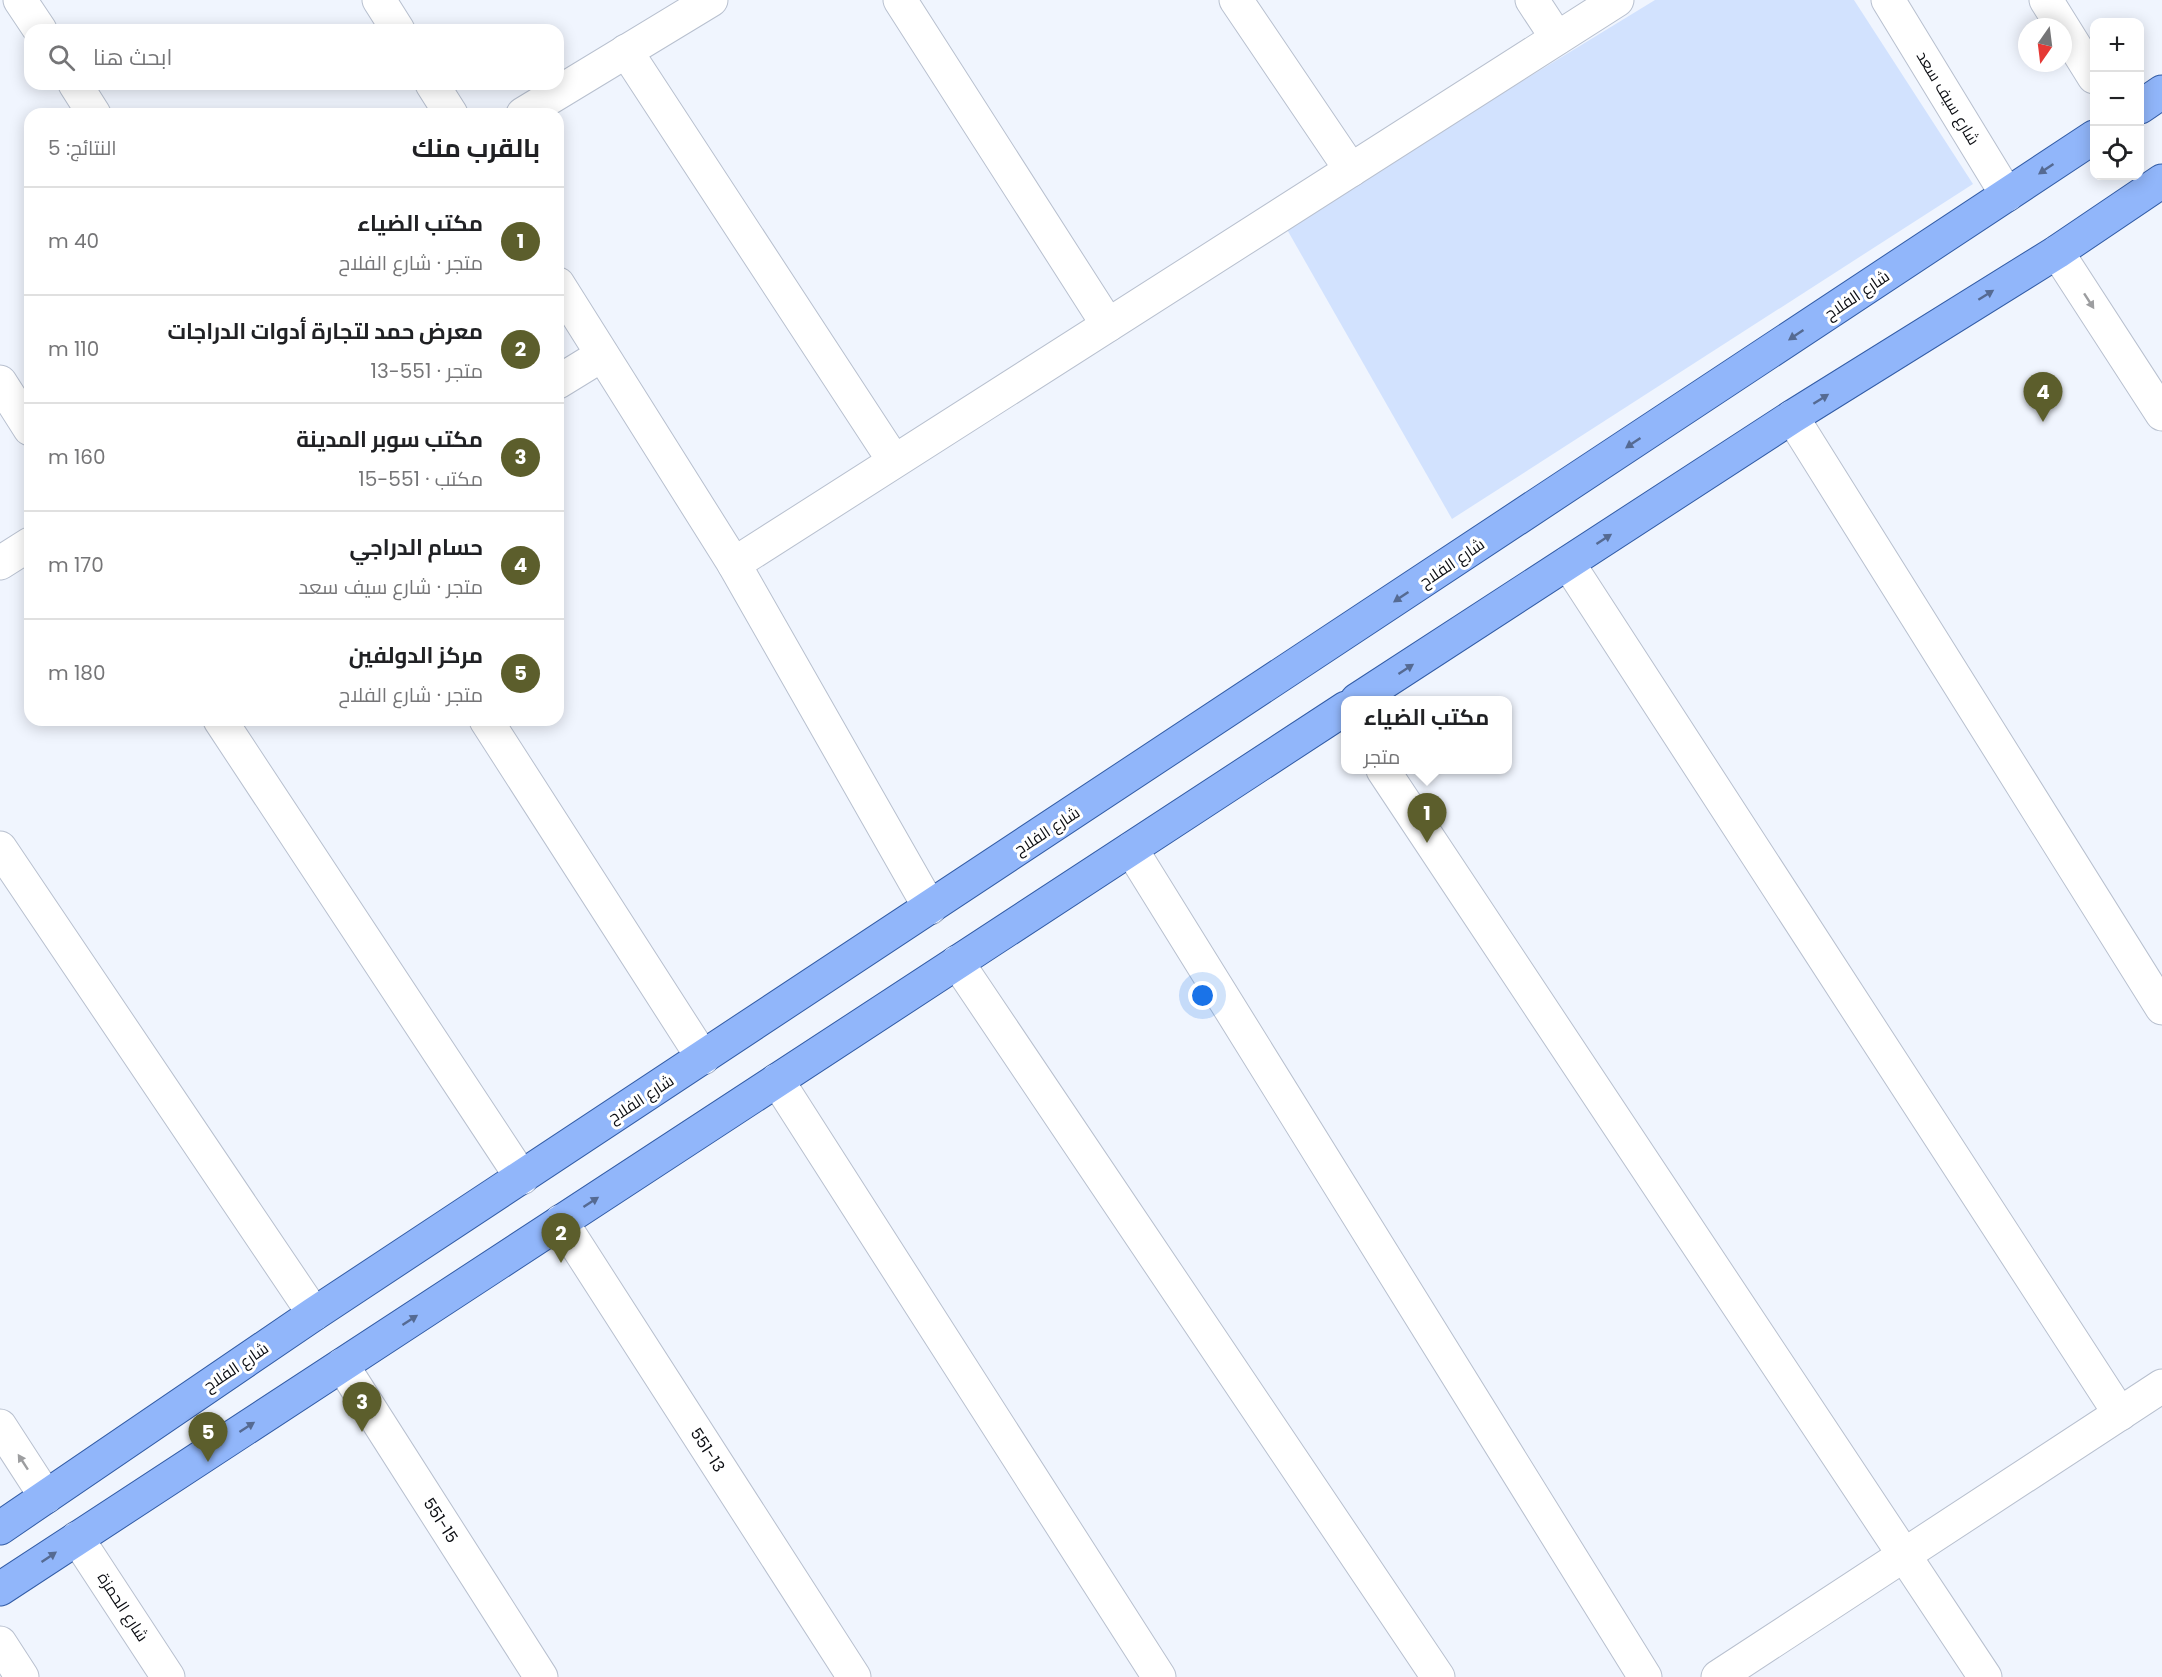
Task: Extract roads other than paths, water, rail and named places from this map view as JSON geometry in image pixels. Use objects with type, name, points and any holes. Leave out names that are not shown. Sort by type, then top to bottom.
[{"type":"main road","points":[[2144,104],[2162,92]]},
{"type":"main road","name":"شارع الفلاح","points":[[0,1528],[314,1314],[2090,139]]},
{"type":"main road","points":[[1366,696],[1792,417],[2057,252],[2162,181]]},
{"type":"main road","points":[[0,1589],[1341,713]]},
{"type":"street","points":[[20,0],[36,24]]},
{"type":"street","points":[[379,0],[394,24]]},
{"type":"street","points":[[564,89],[711,0]]},
{"type":"street","points":[[900,0],[1108,325]]},
{"type":"street","points":[[1236,0],[1351,170]]},
{"type":"street","points":[[1532,0],[1557,38]]},
{"type":"street","points":[[734,564],[1617,0]]},
{"type":"street","name":"شارع سيف سعد","points":[[1888,0],[2007,195]]},
{"type":"street","points":[[2046,0],[2091,72]]},
{"type":"street","points":[[626,51],[894,461]]},
{"type":"street","points":[[79,90],[90,108]]},
{"type":"street","points":[[436,90],[447,108]]},
{"type":"street","points":[[533,108],[562,90]]},
{"type":"street","points":[[2057,252],[2162,414]]},
{"type":"street","points":[[564,294],[734,564],[930,908]]},
{"type":"street","points":[[564,378],[602,355]]},
{"type":"street","points":[[0,382],[24,420]]},
{"type":"street","points":[[1792,417],[2162,1008]]},
{"type":"street","points":[[0,562],[24,548]]},
{"type":"street","points":[[1568,563],[2120,1414]]},
{"type":"street","points":[[224,726],[522,1178]]},
{"type":"street","points":[[490,726],[703,1058]]},
{"type":"street","points":[[1386,774],[1985,1677]]},
{"type":"street","points":[[0,848],[314,1314]]},
{"type":"street","points":[[1131,849],[1645,1677]]},
{"type":"street","points":[[957,962],[1438,1677]]},
{"type":"street","points":[[777,1080],[1159,1677]]},
{"type":"street","name":"551-13","points":[[561,1221],[854,1677]]},
{"type":"street","name":"551-15","points":[[342,1365],[542,1677]]},
{"type":"street","points":[[1718,1677],[2162,1386]]},
{"type":"street","points":[[0,1426],[46,1497]]},
{"type":"street","name":"شارع الحمزة","points":[[77,1538],[168,1677]]},
{"type":"place","name":"حسام الدراجي","points":[[2043,422]]},
{"type":"place","name":"مكتب الضياء","points":[[1427,843]]},
{"type":"place","name":"معرض حمد لتجارة أدوات الدراجات","points":[[561,1263]]},
{"type":"place","name":"مكتب سوبر المدينة","points":[[362,1432]]},
{"type":"place","name":"مركز الدولفين","points":[[208,1462]]}]
